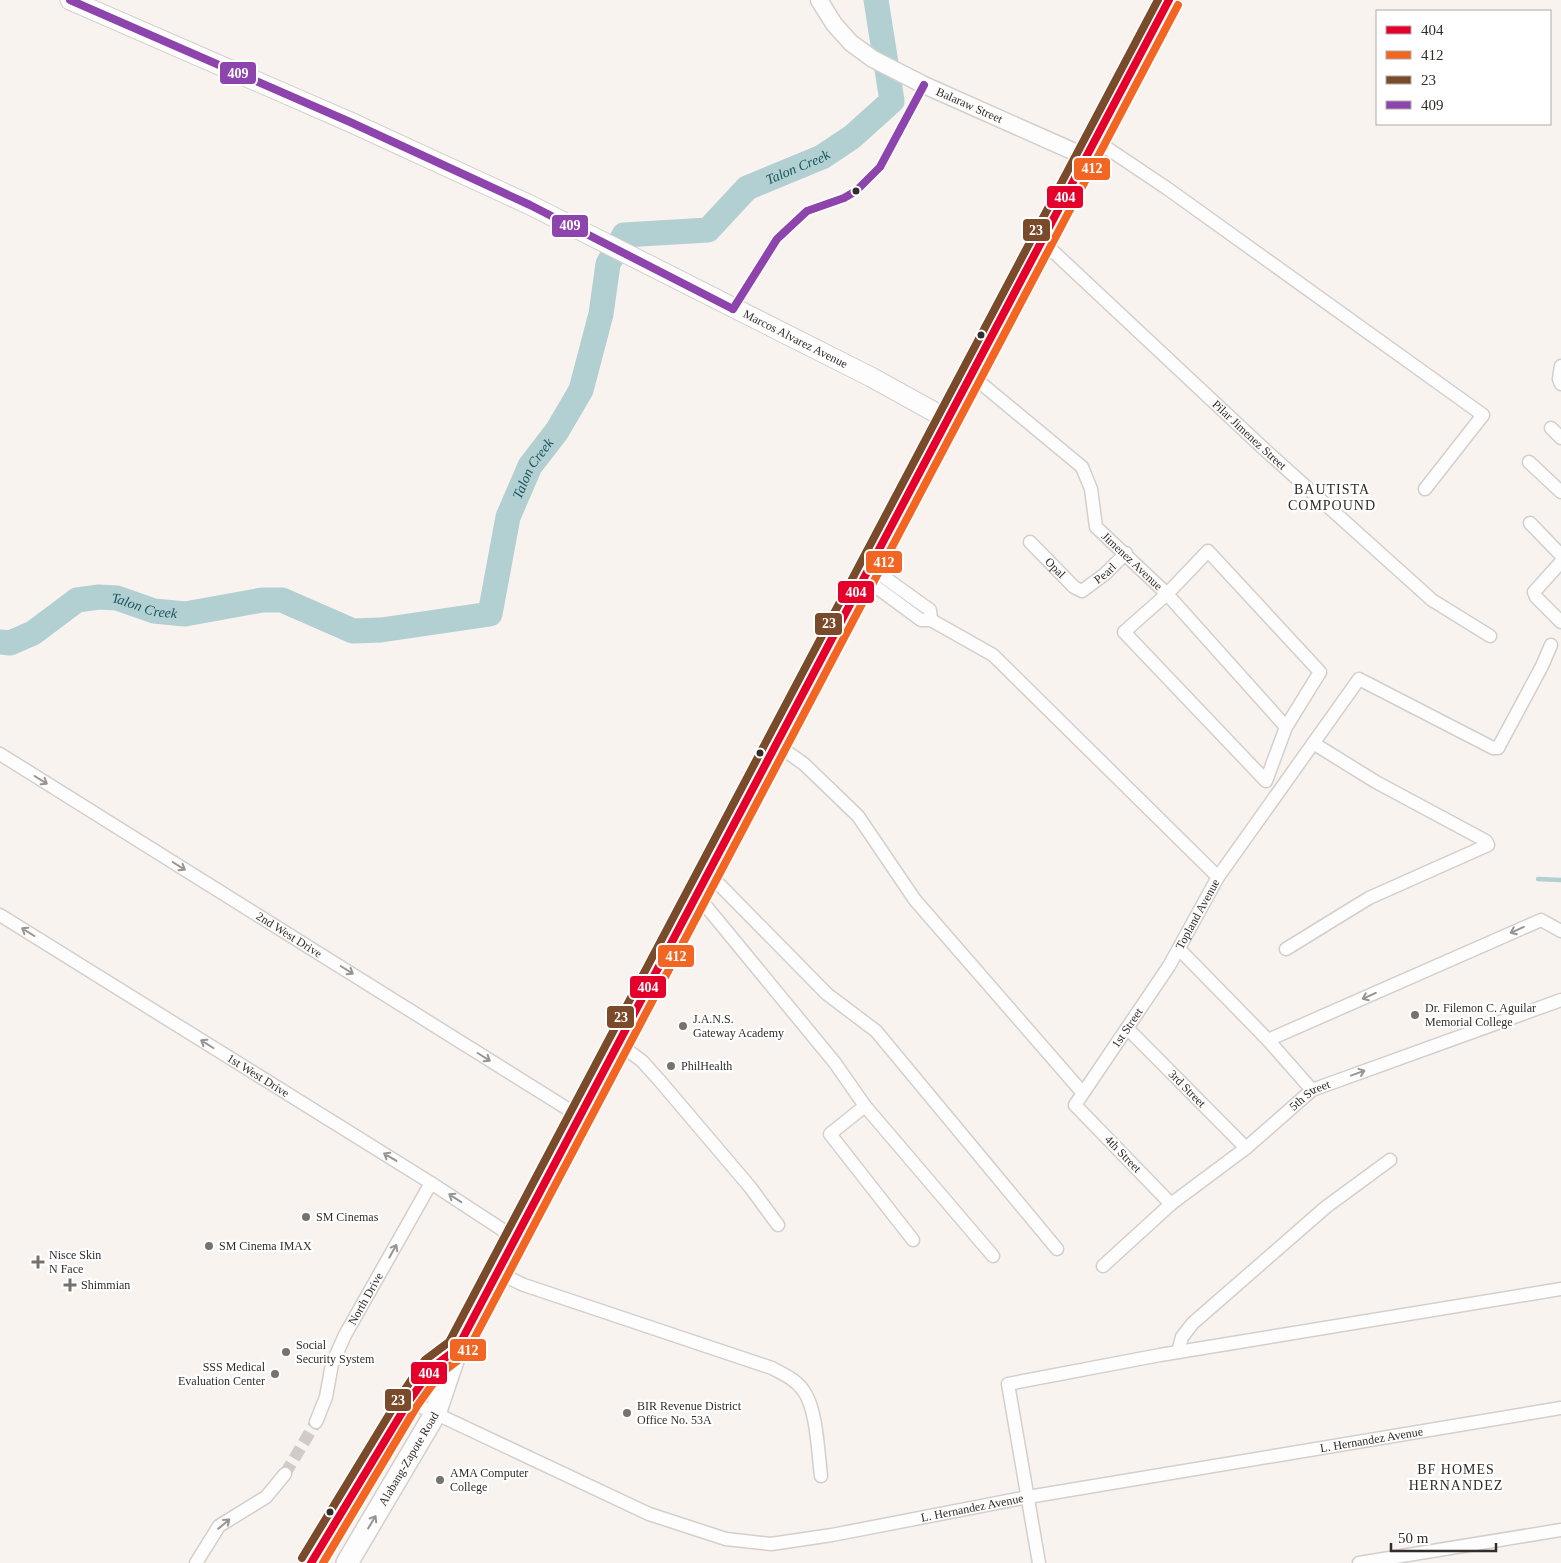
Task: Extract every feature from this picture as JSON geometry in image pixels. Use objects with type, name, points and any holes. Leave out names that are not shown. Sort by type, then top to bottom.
[{"type":"highway","name":"Alabang-Zapote Road","points":[[347,1563],[435,1414],[457,1349],[496,1272],[1169,0]]},
{"type":"highway","name":"Alabang-Zapote Road","points":[[311,1563],[409,1401],[433,1367],[457,1349]]},
{"type":"main road","name":"Marcos Alvarez Avenue","points":[[70,0],[355,124],[530,205],[878,381],[947,419]]},
{"type":"street","name":"Balaraw Street","points":[[819,0],[834,24],[852,43],[873,59],[924,85],[1090,149]]},
{"type":"street","points":[[1090,149],[1168,189],[1483,415],[1425,489]]},
{"type":"street","name":"Pilar Jimenez Street","points":[[1042,241],[1262,448],[1432,600],[1490,636]]},
{"type":"street","points":[[1561,366],[1559,379],[1561,384]]},
{"type":"street","name":"Jimenez Avenue","points":[[971,375],[1082,467],[1091,489],[1096,526],[1167,594],[1286,727]]},
{"type":"street","points":[[1551,428],[1561,438]]},
{"type":"street","points":[[1530,462],[1561,492]]},
{"type":"street","points":[[1530,523],[1560,563],[1537,586],[1534,594],[1561,622]]},
{"type":"street","name":"Opal","points":[[1030,542],[1074,587],[1082,591]]},
{"type":"street","points":[[1208,551],[1320,672],[1286,727],[1266,781],[1124,632],[1167,594],[1208,551]]},
{"type":"street","name":"Pearl","points":[[1082,591],[1105,574],[1126,553]]},
{"type":"street","name":"Topland Avenue","points":[[867,573],[889,589],[930,610],[931,620],[993,655],[1218,877],[1178,949],[1268,1040],[1312,1090]]},
{"type":"street","points":[[1218,877],[1359,678],[1493,748],[1498,748],[1542,666],[1550,645]]},
{"type":"street","points":[[1286,949],[1369,898],[1488,845],[1486,841],[1376,782],[1313,743]]},
{"type":"street","points":[[776,744],[804,764],[858,816],[915,900],[1082,1092]]},
{"type":"street","name":"2nd West Drive","points":[[0,754],[579,1116]]},
{"type":"street","points":[[707,872],[827,994],[876,1031],[1057,1249]]},
{"type":"street","points":[[696,894],[835,1063],[865,1106],[993,1256]]},
{"type":"street","name":"1st West Drive","points":[[0,915],[431,1183],[514,1238]]},
{"type":"street","points":[[1268,1040],[1541,920],[1561,931]]},
{"type":"street","name":"1st Street","points":[[1075,1105],[1082,1092],[1128,1029],[1178,949]]},
{"type":"street","name":"5th Street","points":[[1103,1266],[1171,1204],[1246,1148],[1312,1090],[1561,1000]]},
{"type":"street","name":"3rd Street","points":[[1128,1029],[1246,1148]]},
{"type":"street","points":[[618,1044],[642,1061],[660,1081],[750,1187],[778,1225]]},
{"type":"street","name":"4th Street","points":[[1075,1105],[1171,1204]]},
{"type":"street","points":[[865,1106],[830,1134],[913,1240]]},
{"type":"street","points":[[1178,1352],[1183,1334],[1193,1323],[1326,1208],[1390,1160]]},
{"type":"street","name":"North Drive","points":[[316,1422],[326,1397],[332,1364],[345,1335],[431,1183]]},
{"type":"street","points":[[496,1272],[524,1286],[772,1368],[791,1378],[804,1391],[812,1409],[821,1476]]},
{"type":"street","points":[[1039,1563],[1008,1384],[1178,1352],[1561,1289]]},
{"type":"street","name":"L. Hernandez Avenue","points":[[409,1401],[649,1514],[726,1539],[771,1544],[832,1535],[1028,1498],[1561,1408]]},
{"type":"street","points":[[196,1563],[220,1526],[266,1497],[285,1474]]},
{"type":"street","points":[[1359,1563],[1561,1530]]},
{"type":"waterway","name":"Talon Creek","points":[[0,642],[10,643],[33,633],[77,600],[99,597],[117,598],[154,611],[185,614],[262,600],[282,600],[353,631],[381,630],[490,614],[508,517],[530,466],[557,431],[581,390],[601,314],[608,264],[624,235],[708,230],[747,188],[822,157],[852,137],[892,101],[876,0]]},
{"type":"waterway","points":[[1538,879],[1561,880]]},
{"type":"tunnel","points":[[285,1474],[316,1422]]},
{"type":"transit line","name":"409","points":[[70,0],[350,122],[530,205],[733,309]]},
{"type":"transit line","name":"23","points":[[302,1558],[401,1395],[425,1360],[449,1342],[1158,0]]},
{"type":"transit line","name":"404","points":[[311,1563],[409,1401],[433,1367],[457,1349],[1169,0]]},
{"type":"transit line","name":"412","points":[[323,1563],[417,1406],[440,1374],[466,1354],[1178,5]]},
{"type":"transit line","name":"409","points":[[733,309],[777,239],[807,211],[844,198],[856,191],[880,167],[924,85]]},
{"type":"place","name":"Dr. Filemon C. Aguilar Memorial College","points":[[1415,1015]]},
{"type":"place","name":"J.A.N.S. Gateway Academy","points":[[683,1026]]},
{"type":"place","name":"PhilHealth","points":[[671,1066]]},
{"type":"place","name":"SM Cinemas","points":[[306,1217]]},
{"type":"place","name":"SM Cinema IMAX","points":[[209,1246]]},
{"type":"place","name":"Nisce Skin N Face","points":[[38,1262]]},
{"type":"place","name":"Shimmian","points":[[70,1285]]},
{"type":"place","name":"Social Security System","points":[[286,1352]]},
{"type":"place","name":"SSS Medical Evaluation Center","points":[[275,1374]]},
{"type":"place","name":"BIR Revenue District Office No. 53A","points":[[627,1413]]},
{"type":"place","name":"AMA Computer College","points":[[440,1480]]},
{"type":"district","name":"BAUTISTA COMPOUND","points":[[1332,498]]},
{"type":"district","name":"BF HOMES HERNANDEZ","points":[[1456,1478]]}]
